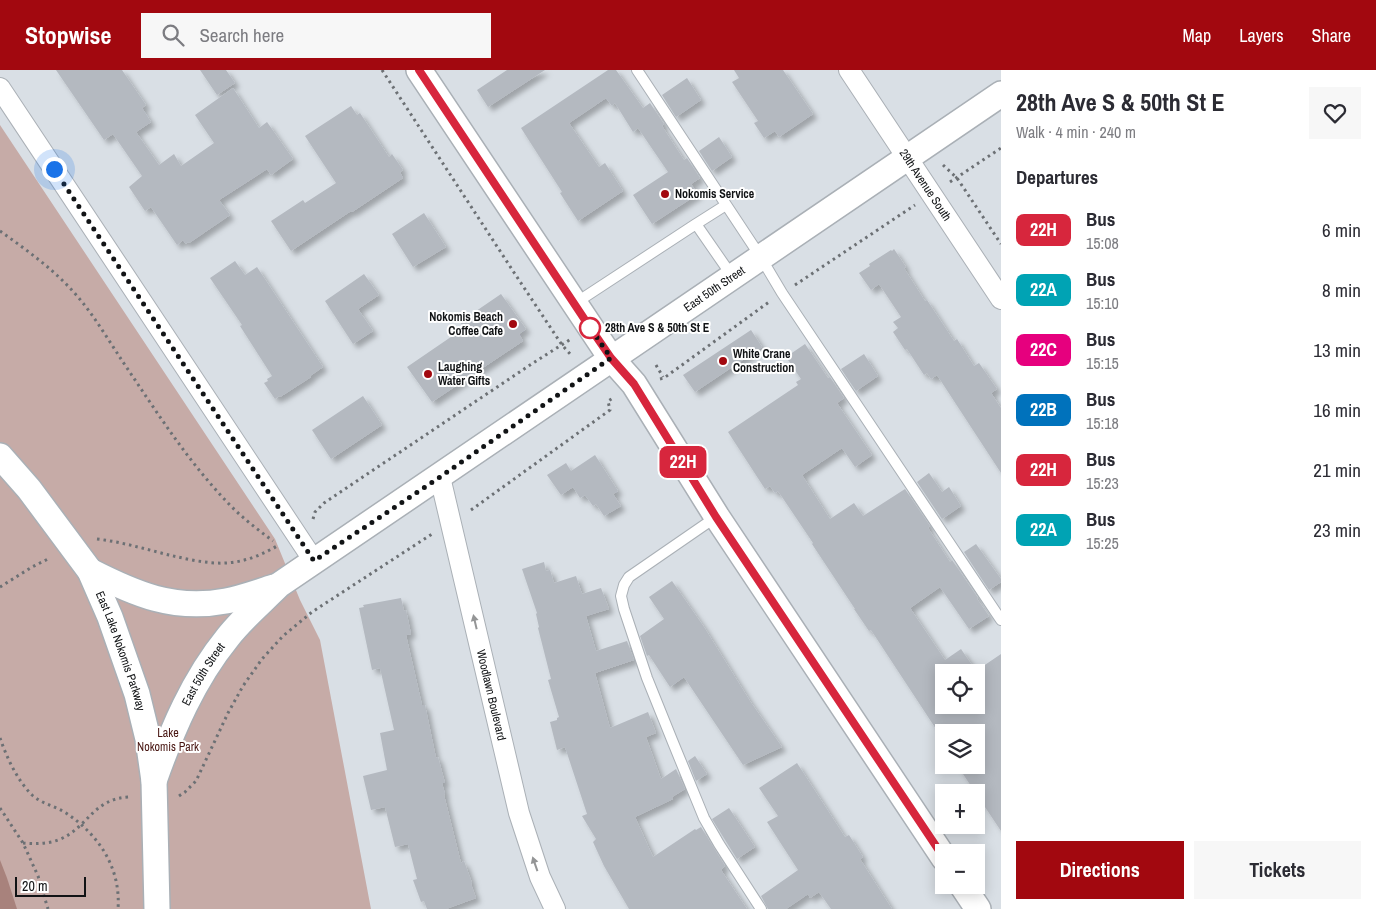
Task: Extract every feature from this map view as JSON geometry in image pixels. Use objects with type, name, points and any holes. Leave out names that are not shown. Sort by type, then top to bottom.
[{"type":"street","points":[[419,70],[574,304],[611,358],[634,384],[716,517],[935,845]]},
{"type":"street","name":"29th Avenue South","points":[[849,70],[1001,299]]},
{"type":"street","points":[[0,88],[314,561]]},
{"type":"street","name":"East 50th Street","points":[[162,789],[166,747],[182,711],[206,667],[234,629],[279,585],[440,477],[760,256],[1001,94]]},
{"type":"street","name":"East Lake Nokomis Parkway","points":[[0,456],[29,489],[90,571],[116,631],[137,694],[162,789],[157,909]]},
{"type":"street","name":"Woodlawn Boulevard","points":[[440,477],[519,813],[540,877],[555,909]]},
{"type":"street","name":"East 50th Street","points":[[90,571],[143,596],[183,604],[205,604],[225,601],[279,585]]},
{"type":"street","points":[[968,894],[978,909]]},
{"type":"lane","points":[[637,70],[760,256],[782,293],[1001,620]]},
{"type":"lane","points":[[574,304],[726,205]]},
{"type":"lane","points":[[696,224],[732,276]]},
{"type":"lane","points":[[716,517],[629,576],[621,596],[647,678],[704,818],[761,909]]},
{"type":"path","points":[[382,70],[562,345],[573,356]]},
{"type":"path","points":[[950,183],[1001,148]]},
{"type":"path","points":[[943,165],[957,178],[1001,244]]},
{"type":"path","points":[[0,231],[55,273],[78,297],[180,446],[203,476],[228,504],[279,546],[244,560],[226,563],[193,561],[116,541],[96,538],[32,567],[0,586]]},
{"type":"path","points":[[312,523],[315,512],[324,503],[532,363],[573,338]]},
{"type":"path","points":[[656,365],[664,378]]},
{"type":"path","points":[[469,511],[610,410],[608,401]]},
{"type":"path","points":[[162,789],[178,796],[185,792],[196,780],[243,686],[262,659],[283,636],[312,612],[434,532]]},
{"type":"path","points":[[0,738],[15,770],[33,796],[64,812],[81,825],[101,845],[110,862],[118,890],[118,909]]},
{"type":"path","points":[[23,843],[47,843],[59,840],[81,825],[88,816],[104,803],[128,796]]},
{"type":"path","points":[[0,808],[23,843],[38,876],[48,909]]},
{"type":"green space","name":"Lake Nokomis Park","points":[[0,125],[275,539],[300,600],[320,640],[371,909],[0,909]]},
{"type":"shaded area","points":[[0,860],[7,878],[17,909],[0,909]]},
{"type":"building","points":[[56,70],[122,70],[146,105],[142,108],[151,122],[136,132],[159,165],[174,154],[181,166],[214,143],[195,115],[233,88],[259,128],[267,122],[293,159],[271,175],[267,169],[219,200],[230,215],[189,243],[186,244],[183,240],[177,245],[151,207],[145,211],[129,187],[142,176],[113,134],[104,140]]},
{"type":"building","points":[[200,70],[226,70],[235,83],[217,95]]},
{"type":"building","points":[[507,70],[545,70],[488,107],[477,90]]},
{"type":"building","points":[[608,70],[616,70],[643,108],[650,103],[684,160],[687,158],[700,178],[691,184],[698,194],[652,224],[633,195],[668,172],[638,128],[633,132],[615,103],[612,106],[606,98],[569,123],[599,167],[605,163],[623,191],[578,221],[560,193],[562,192],[521,128]]},
{"type":"building","points":[[734,70],[783,70],[813,114],[779,137],[775,131],[764,138],[754,123],[758,121],[732,82],[739,78]]},
{"type":"building","points":[[687,78],[701,100],[676,117],[662,95]]},
{"type":"building","points":[[351,106],[357,115],[360,113],[389,157],[392,154],[403,170],[400,172],[403,178],[291,251],[271,221],[303,200],[305,203],[336,183],[305,136]]},
{"type":"building","points":[[719,137],[732,157],[712,171],[699,151]]},
{"type":"building","points":[[424,213],[446,247],[413,267],[392,234]]},
{"type":"building","points":[[894,249],[925,301],[927,300],[954,341],[957,339],[974,366],[979,363],[997,389],[991,393],[1001,408],[1001,473],[937,375],[931,379],[927,373],[924,375],[893,332],[898,328],[893,322],[901,317],[879,284],[871,290],[859,273],[870,266],[869,264]]},
{"type":"building","points":[[235,261],[245,275],[257,267],[323,367],[311,377],[275,399],[264,383],[272,376],[240,326],[242,325],[210,278]]},
{"type":"building","points":[[364,274],[379,295],[358,309],[373,331],[353,344],[325,301]]},
{"type":"building","points":[[501,294],[526,329],[519,334],[523,341],[432,402],[407,367],[464,328],[460,322]]},
{"type":"building","name":"White Crane Construction","points":[[751,330],[762,347],[695,392],[683,375]]},
{"type":"building","points":[[805,344],[844,398],[837,403],[872,455],[855,467],[842,448],[802,475],[830,519],[854,503],[863,516],[905,489],[930,526],[928,528],[950,562],[952,560],[989,616],[969,629],[940,587],[910,608],[945,660],[961,649],[971,664],[935,664],[935,714],[985,714],[985,665],[1001,654],[1001,831],[985,807],[985,784],[970,784],[963,774],[985,774],[985,724],[935,724],[935,727],[871,630],[869,631],[854,609],[778,491],[775,493],[770,486],[765,489],[728,432],[798,385],[796,382],[801,379],[786,357]]},
{"type":"building","points":[[864,354],[878,376],[856,391],[841,369]]},
{"type":"building","points":[[363,396],[382,425],[331,459],[312,430]]},
{"type":"building","points":[[595,455],[618,491],[613,494],[621,506],[604,516],[596,504],[593,506],[585,495],[580,498],[573,487],[561,495],[547,475],[566,463],[571,471]]},
{"type":"building","points":[[929,473],[942,492],[949,487],[961,506],[942,519],[917,482]]},
{"type":"building","points":[[976,544],[1001,579],[1001,582],[989,590],[964,552]]},
{"type":"building","points":[[544,562],[546,571],[550,570],[554,583],[576,576],[582,594],[601,588],[609,609],[586,616],[596,651],[627,641],[634,660],[595,673],[610,728],[648,712],[656,733],[646,737],[661,779],[676,769],[685,789],[672,797],[673,799],[635,817],[653,857],[701,827],[725,866],[721,870],[747,909],[629,909],[604,866],[593,842],[596,839],[582,816],[587,814],[565,747],[557,750],[550,722],[557,720],[559,717],[548,680],[551,679],[538,628],[537,613],[522,569]]},
{"type":"building","points":[[672,581],[782,747],[743,765],[684,677],[670,687],[649,655],[647,656],[640,636],[664,619],[649,597]]},
{"type":"building","points":[[401,598],[404,611],[406,610],[411,634],[406,635],[422,705],[425,705],[436,758],[438,757],[445,783],[442,783],[444,795],[461,863],[464,861],[476,898],[446,909],[427,909],[424,901],[421,902],[413,880],[417,879],[408,844],[395,847],[385,807],[371,810],[363,776],[387,770],[380,733],[394,730],[380,668],[372,670],[359,608],[364,607],[363,605]]},
{"type":"building","points":[[695,756],[707,774],[696,781],[688,761]]},
{"type":"building","points":[[797,763],[845,837],[849,835],[863,857],[860,859],[892,909],[831,909],[819,892],[810,898],[808,894],[786,909],[768,909],[761,896],[798,870],[767,822],[778,816],[759,788]]},
{"type":"building","points":[[729,808],[755,847],[737,859],[712,819]]},
{"type":"bus line","name":"22H","points":[[419,70],[589,326],[611,358],[634,384],[716,517],[935,845]]},
{"type":"place","name":"Nokomis Service","points":[[665,194]]},
{"type":"place","name":"Nokomis Beach Coffee Cafe","points":[[513,324]]},
{"type":"place","name":"28th Ave S & 50th St E","points":[[590,328]]},
{"type":"place","name":"White Crane Construction","points":[[723,361]]},
{"type":"place","name":"Laughing Water Gifts","points":[[428,374]]},
{"type":"route","points":[[54,169],[314,561],[440,477],[611,358],[589,326],[590,328]]}]
